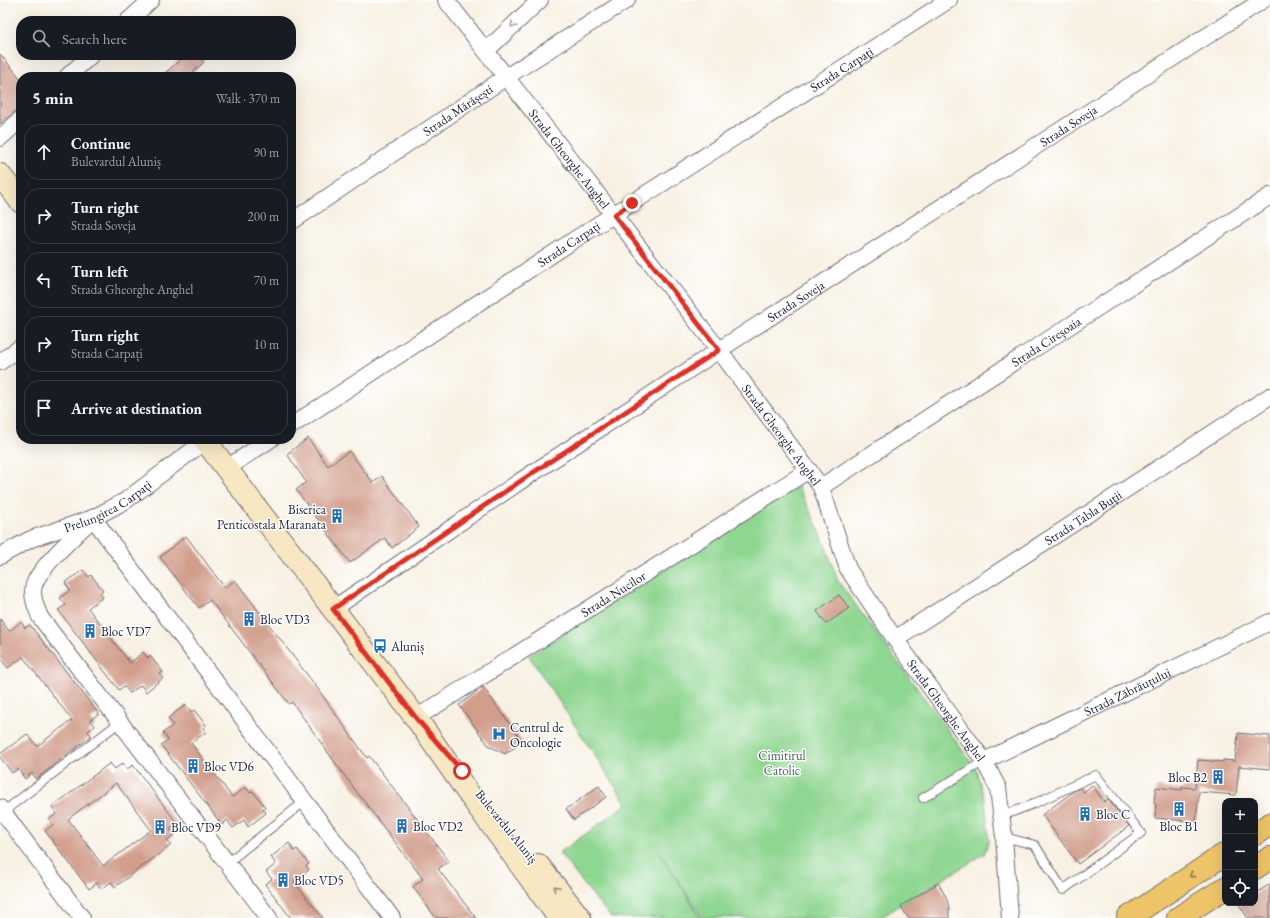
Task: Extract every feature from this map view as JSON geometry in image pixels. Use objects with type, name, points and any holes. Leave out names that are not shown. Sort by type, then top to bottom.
[{"type":"main road","points":[[0,175],[16,196]]},
{"type":"main road","name":"Bulevardul Aluniș","points":[[207,444],[416,718],[466,790],[559,918]]},
{"type":"main road","name":"Bulevardul Aluniș","points":[[416,718],[462,771],[580,918]]},
{"type":"main road","points":[[1258,832],[1270,824]]},
{"type":"main road","points":[[1128,918],[1222,856]]},
{"type":"main road","points":[[1258,866],[1270,858]]},
{"type":"main road","points":[[1178,918],[1222,890]]},
{"type":"street","points":[[133,16],[151,0]]},
{"type":"street","name":"Strada Gheorghe Anghel","points":[[446,0],[719,350],[821,487],[848,569],[896,639],[984,761],[998,788],[1004,837],[1010,918]]},
{"type":"street","points":[[486,51],[540,0]]},
{"type":"street","name":"Strada Mărășești","points":[[296,219],[506,77],[627,0]]},
{"type":"street","name":"Strada Carpați","points":[[296,423],[614,215],[949,0]]},
{"type":"street","name":"Strada Soveja","points":[[333,609],[522,480],[719,350],[1263,0]]},
{"type":"street","points":[[72,72],[86,60]]},
{"type":"street","points":[[0,138],[16,124]]},
{"type":"street","name":"Strada Cireșoaia","points":[[821,487],[1270,196]]},
{"type":"street","points":[[0,362],[16,351]]},
{"type":"street","name":"Strada Tabla Buții","points":[[896,639],[1270,396]]},
{"type":"street","name":"Prelungirea Carpați","points":[[0,556],[31,539],[93,518],[125,501],[199,444]]},
{"type":"street","points":[[226,468],[264,444]]},
{"type":"street","name":"Strada Nucilor","points":[[416,718],[809,470]]},
{"type":"street","points":[[269,918],[40,618],[34,599],[34,584],[43,568],[93,518],[392,918]]},
{"type":"street","name":"Strada Zăbrăuțului","points":[[984,761],[1270,622]]},
{"type":"street","points":[[2,810],[82,918]]},
{"type":"lane","points":[[2,810],[120,722]]},
{"type":"lane","points":[[923,798],[984,761]]},
{"type":"lane","points":[[1002,816],[1032,804],[1096,774],[1141,833],[1064,890],[1034,845],[1004,837]]},
{"type":"lane","points":[[227,863],[305,801]]},
{"type":"green space","name":"Cimitirul Catolic","points":[[798,486],[821,534],[838,581],[975,767],[985,801],[989,841],[984,854],[880,918],[703,918],[660,853],[701,918],[611,918],[559,853],[627,804],[529,656]]},
{"type":"building","points":[[0,54],[16,73],[16,110],[0,124]]},
{"type":"building","points":[[180,60],[202,60],[204,62],[193,72],[166,72]]},
{"type":"building","points":[[308,438],[328,466],[349,451],[373,483],[382,476],[419,527],[392,548],[385,538],[350,563],[296,490],[306,482],[287,454]]},
{"type":"building","points":[[186,536],[225,588],[235,580],[315,685],[367,758],[369,756],[449,861],[438,869],[476,918],[436,918],[413,887],[423,879],[344,775],[292,702],[289,704],[210,600],[199,608],[160,557]]},
{"type":"building","name":"Bloc VD7","points":[[83,570],[89,577],[91,575],[103,590],[100,593],[103,597],[88,608],[130,663],[143,652],[148,658],[150,656],[163,672],[160,674],[163,678],[146,692],[141,685],[130,693],[124,686],[119,690],[58,610],[66,605],[60,598],[70,590],[65,583]]},
{"type":"building","points":[[839,595],[849,608],[826,624],[817,611]]},
{"type":"building","points":[[0,619],[9,631],[21,622],[25,628],[30,625],[99,714],[90,720],[95,726],[88,731],[91,736],[36,779],[32,773],[25,779],[18,769],[12,773],[0,757],[0,754],[27,734],[37,746],[72,720],[23,657],[8,668],[0,658]]},
{"type":"building","points":[[483,687],[523,742],[505,754],[489,746],[459,705]]},
{"type":"building","name":"Bloc VD6","points":[[186,705],[191,712],[194,710],[206,725],[203,728],[206,732],[191,743],[232,797],[246,787],[250,793],[253,791],[265,807],[263,809],[266,813],[248,827],[244,820],[233,828],[227,820],[222,825],[161,745],[168,740],[163,733],[173,725],[168,718]]},
{"type":"building","points":[[1238,733],[1270,736],[1270,769],[1239,766],[1236,795],[1199,792],[1196,822],[1155,818],[1156,804],[1154,803],[1156,787],[1182,790],[1182,787],[1195,788],[1198,760],[1223,762],[1223,760],[1235,761]]},
{"type":"building","name":"Bloc VD9","points":[[110,763],[115,769],[123,763],[127,769],[133,765],[177,823],[170,829],[174,835],[167,840],[171,845],[115,887],[111,882],[101,889],[97,883],[89,889],[45,831],[53,825],[49,819],[57,814],[52,807]],"holes":[[[116,783],[151,830],[103,866],[68,819]]]},
{"type":"building","points":[[1092,785],[1104,802],[1108,799],[1129,826],[1078,864],[1042,815],[1074,791],[1081,788],[1084,792]]},
{"type":"building","points":[[599,786],[606,797],[574,820],[566,809]]},
{"type":"building","name":"Bloc VD5","points":[[289,843],[294,851],[297,849],[309,864],[306,866],[309,870],[294,882],[323,918],[291,918],[265,884],[272,879],[266,872],[276,864],[271,857]]},
{"type":"building","points":[[938,883],[946,897],[949,907],[949,918],[908,918],[901,906]]},
{"type":"building","points":[[1270,884],[1270,918],[1248,918],[1240,906],[1258,906],[1258,892]]},
{"type":"place","name":"Biserica Penticostala Maranata","points":[[337,516]]},
{"type":"place","name":"Bloc VD3","points":[[249,619]]},
{"type":"place","name":"Bloc VD7","points":[[90,631]]},
{"type":"place","name":"Aluniș","points":[[380,646]]},
{"type":"place","name":"Centrul de Oncologie","points":[[499,734]]},
{"type":"place","name":"Bloc VD6","points":[[193,766]]},
{"type":"place","name":"Bloc B2","points":[[1218,777]]},
{"type":"place","name":"Bloc B1","points":[[1179,809]]},
{"type":"place","name":"Bloc C","points":[[1085,814]]},
{"type":"place","name":"Bloc VD2","points":[[402,826]]},
{"type":"place","name":"Bloc VD9","points":[[160,827]]},
{"type":"place","name":"Bloc VD5","points":[[283,880]]},
{"type":"route","points":[[462,771],[416,718],[333,609],[522,480],[719,350],[614,215],[632,203]]}]
